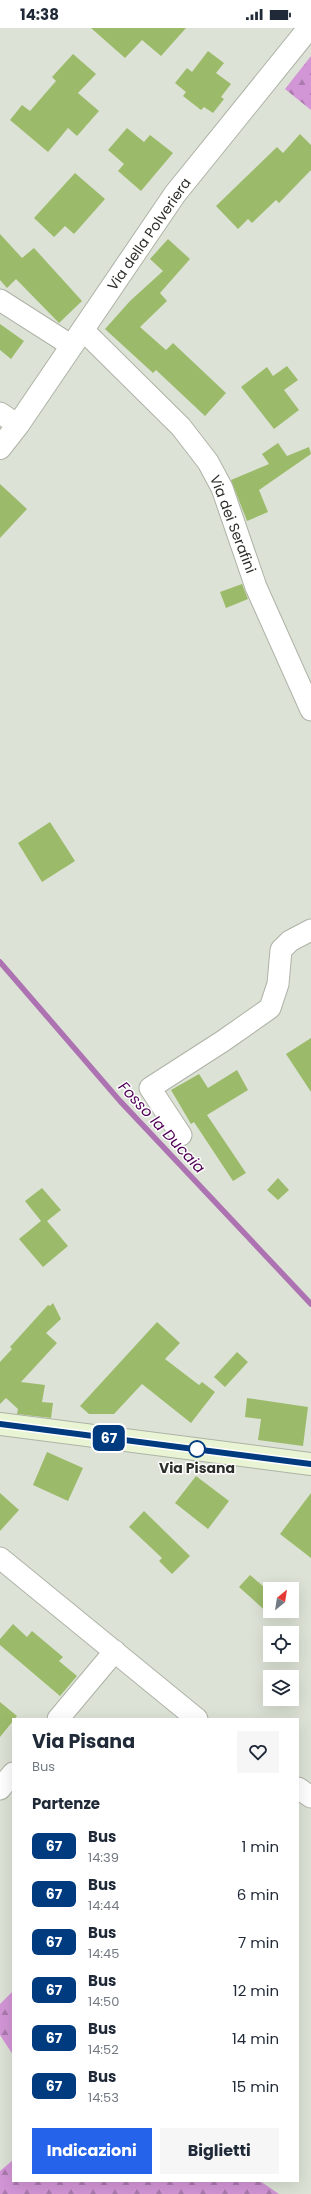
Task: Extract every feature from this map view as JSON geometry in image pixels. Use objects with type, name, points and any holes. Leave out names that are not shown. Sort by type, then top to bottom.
[{"type":"main road","points":[[0,1424],[311,1464]]},
{"type":"street","name":"Via della Polveriera","points":[[0,448],[18,425],[175,194],[309,28]]},
{"type":"street","name":"Via dei Serafini","points":[[0,300],[77,338],[181,427],[208,462],[222,488],[256,587],[311,710]]},
{"type":"street","points":[[0,413],[18,425]]},
{"type":"street","points":[[181,1135],[150,1088],[223,1041],[270,1008],[278,984],[282,950],[290,941],[311,930]]},
{"type":"street","points":[[0,1558],[197,1718]]},
{"type":"street","points":[[59,1718],[115,1651]]},
{"type":"street","points":[[0,1789],[12,1774]]},
{"type":"street","points":[[299,1789],[311,1797]]},
{"type":"green space","points":[[311,56],[311,110],[285,89]]},
{"type":"green space","points":[[12,1992],[12,2053],[0,2035],[0,2004]]},
{"type":"green space","points":[[12,2161],[12,2182],[261,2182],[279,2194],[0,2194],[0,2171]]},
{"type":"building","points":[[91,28],[186,28],[161,56],[142,40],[125,58]]},
{"type":"building","points":[[208,51],[224,63],[216,73],[231,84],[221,97],[224,99],[213,113],[204,107],[201,110],[183,96],[186,92],[175,83],[187,68],[192,72]]},
{"type":"building","points":[[73,54],[96,74],[78,93],[99,111],[77,136],[68,128],[48,152],[10,120],[22,105],[30,111],[56,81],[52,77]]},
{"type":"building","points":[[127,128],[144,142],[150,135],[173,153],[141,191],[118,171],[124,164],[108,150]]},
{"type":"building","points":[[300,134],[311,145],[311,170],[279,203],[276,200],[252,223],[248,219],[238,229],[216,206],[277,147],[283,153]]},
{"type":"building","points":[[75,173],[105,199],[74,234],[65,226],[54,237],[34,218]]},
{"type":"building","points":[[0,234],[22,258],[34,248],[82,301],[59,323],[16,279],[7,288],[0,280]]},
{"type":"building","points":[[168,239],[190,259],[160,293],[167,301],[140,327],[166,350],[173,343],[226,393],[205,416],[156,370],[153,373],[105,329],[130,301],[163,271],[150,259]]},
{"type":"building","points":[[0,324],[24,341],[11,359],[0,350]]},
{"type":"building","points":[[287,366],[298,380],[284,390],[299,410],[274,429],[241,387],[267,367],[273,376]]},
{"type":"building","points":[[278,443],[287,456],[309,447],[311,454],[259,490],[268,512],[247,521],[231,480],[269,464],[262,454]]},
{"type":"building","points":[[0,484],[27,509],[0,538]]},
{"type":"building","points":[[242,584],[248,599],[226,608],[220,592]]},
{"type":"building","points":[[50,822],[75,861],[42,882],[18,843]]},
{"type":"building","points":[[311,1038],[311,1092],[286,1054]]},
{"type":"building","points":[[237,1070],[248,1090],[207,1115],[246,1173],[233,1181],[194,1122],[191,1124],[171,1090],[199,1074],[208,1088]]},
{"type":"building","points":[[278,1178],[289,1190],[278,1200],[267,1190]]},
{"type":"building","points":[[42,1188],[61,1210],[47,1221],[68,1246],[43,1267],[19,1239],[41,1221],[25,1201]]},
{"type":"building","points":[[53,1303],[61,1319],[46,1333],[57,1343],[21,1382],[45,1385],[42,1402],[53,1403],[51,1418],[17,1414],[18,1409],[6,1398],[0,1404],[0,1362],[12,1349],[10,1347],[48,1305],[50,1306]]},
{"type":"building","points":[[157,1322],[180,1343],[165,1359],[199,1385],[202,1382],[215,1392],[191,1423],[142,1384],[114,1414],[89,1414],[80,1406]]},
{"type":"building","points":[[237,1352],[248,1362],[225,1387],[214,1377]]},
{"type":"building","points":[[247,1398],[308,1407],[303,1446],[258,1440],[261,1419],[245,1417]]},
{"type":"building","points":[[47,1452],[83,1468],[68,1501],[33,1485]]},
{"type":"building","points":[[196,1476],[229,1501],[208,1529],[175,1503]]},
{"type":"building","points":[[0,1493],[19,1510],[0,1531]]},
{"type":"building","points":[[311,1493],[311,1558],[280,1534]]},
{"type":"building","points":[[144,1511],[190,1556],[172,1574],[159,1561],[162,1558],[129,1527]]},
{"type":"building","points":[[250,1575],[263,1586],[263,1609],[239,1587]]},
{"type":"building","points":[[13,1624],[27,1637],[32,1631],[63,1657],[59,1661],[77,1676],[60,1696],[0,1645],[0,1639]]},
{"type":"building","points":[[0,1702],[17,1716],[15,1718],[12,1718],[12,1722],[0,1737]]},
{"type":"waterway","name":"Fosso la Ducaia","points":[[0,962],[120,1101],[311,1304]]},
{"type":"bus line","name":"67","points":[[0,1424],[311,1464]]},
{"type":"place","name":"Via Pisana","points":[[197,1449]]}]
